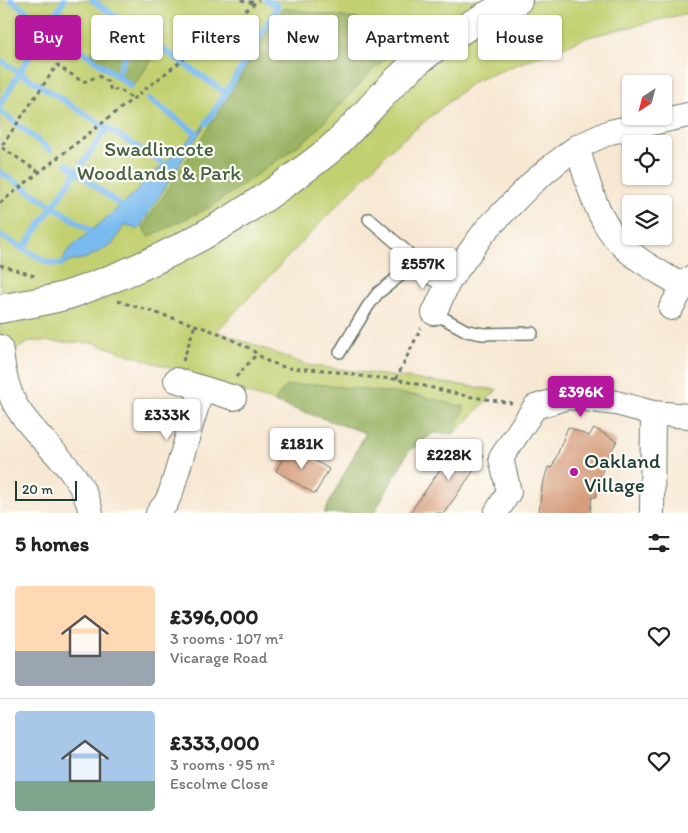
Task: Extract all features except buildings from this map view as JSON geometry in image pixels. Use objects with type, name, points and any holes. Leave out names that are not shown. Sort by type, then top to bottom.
[{"type":"street","points":[[0,308],[73,293],[157,258],[199,238],[240,215],[335,145],[384,93],[426,55],[457,33],[500,8],[518,0]]},
{"type":"street","points":[[434,313],[449,281],[465,256],[497,218],[532,183],[577,147],[610,132],[688,115]]},
{"type":"street","points":[[577,147],[597,205],[617,241],[682,295]]},
{"type":"street","points":[[415,264],[449,281]]},
{"type":"street","points":[[0,347],[6,383],[16,406],[34,430],[61,457],[83,487],[89,501],[91,513]]},
{"type":"street","points":[[158,513],[172,492],[219,393],[176,380]]},
{"type":"street","points":[[496,513],[509,492],[501,458],[535,407],[568,397],[616,403],[653,413],[688,416]]},
{"type":"street","points":[[652,513],[653,413]]},
{"type":"lane","points":[[340,352],[378,293],[415,264],[406,251],[369,219]]},
{"type":"lane","points":[[434,313],[467,331],[483,334],[532,333]]},
{"type":"path","points":[[241,0],[257,2]]},
{"type":"path","points":[[0,203],[257,2]]},
{"type":"path","points":[[39,172],[1,147],[57,65],[83,82],[99,76],[108,82],[111,91],[119,89],[133,99]]},
{"type":"path","points":[[88,287],[104,296],[128,305],[218,333],[267,361],[287,368],[326,370],[366,377],[396,379],[466,396],[535,407]]},
{"type":"path","points":[[396,379],[422,326],[434,313]]},
{"type":"path","points":[[176,380],[195,325]]},
{"type":"path","points":[[219,393],[257,354]]},
{"type":"green space","name":"Swadlincote Woodlands & Park","points":[[0,0],[688,0],[688,13],[588,37],[562,47],[562,15],[478,15],[478,60],[529,60],[473,82],[392,148],[217,331],[307,365],[497,390],[454,434],[433,433],[408,452],[374,513],[324,513],[366,432],[94,343],[31,341],[0,358]]},
{"type":"green space","points":[[284,8],[330,15],[277,15]]},
{"type":"green space","points":[[338,16],[348,18],[348,60],[384,60],[313,134],[210,207],[148,237],[143,227],[229,96],[250,60],[259,60],[259,45],[269,28],[269,60],[338,60]]},
{"type":"green space","points":[[99,60],[152,60],[134,85]]},
{"type":"green space","points":[[316,384],[421,396],[465,407],[454,434],[433,433],[408,452],[374,513],[324,513],[366,433],[274,402],[286,386]]},
{"type":"water","points":[[206,123],[138,230],[125,224],[112,245],[86,258],[61,264],[66,253],[78,241],[123,204]]},
{"type":"waterway","points":[[11,0],[131,86]]},
{"type":"waterway","points":[[0,105],[64,0]]},
{"type":"waterway","points":[[92,0],[226,93]]},
{"type":"waterway","points":[[206,123],[278,6],[266,0]]},
{"type":"waterway","points":[[0,60],[164,164]]},
{"type":"waterway","points":[[117,77],[123,60]]},
{"type":"waterway","points":[[149,99],[196,133]]},
{"type":"waterway","points":[[0,111],[50,150]]},
{"type":"waterway","points":[[23,249],[107,128]]},
{"type":"waterway","points":[[67,164],[121,206]]},
{"type":"waterway","points":[[0,172],[91,231]]},
{"type":"waterway","points":[[0,235],[48,263],[61,264]]},
{"type":"place","name":"Oakland Village","points":[[574,472]]}]
